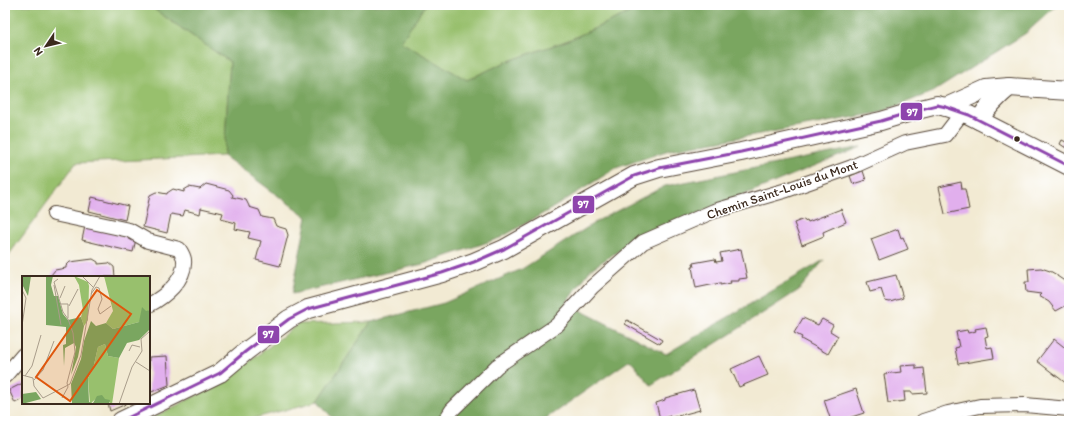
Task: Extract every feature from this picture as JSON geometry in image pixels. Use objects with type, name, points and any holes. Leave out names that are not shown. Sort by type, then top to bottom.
[{"type":"street","points":[[1050,90],[1069,86]]},
{"type":"street","points":[[946,107],[986,89],[1009,88],[1069,91]]},
{"type":"street","name":"Chemin Saint-Louis du Mont","points":[[445,421],[452,410],[497,366],[557,325],[592,287],[643,242],[714,210],[787,190],[852,167],[905,143],[945,135],[987,107],[994,99],[1009,88]]},
{"type":"street","name":"Chemin Saint-Louis du Mont","points":[[970,117],[976,93]]},
{"type":"street","points":[[121,421],[220,373],[289,319],[308,309],[442,273],[474,262],[504,249],[634,176],[659,168],[741,152],[881,121],[937,105],[970,117],[1069,166]]},
{"type":"street","points":[[54,214],[129,230],[148,241],[179,249],[184,260],[182,273],[174,286],[162,297],[150,304]]},
{"type":"street","points":[[5,376],[22,355]]},
{"type":"street","points":[[923,421],[948,413],[980,406],[1024,405],[1069,410]]},
{"type":"green space","points":[[5,5],[148,5],[230,62],[224,156],[76,163],[5,260]]},
{"type":"green space","points":[[148,5],[425,5],[401,42],[467,80],[506,62],[569,40],[646,5],[1057,5],[1026,33],[933,92],[878,113],[669,150],[616,168],[551,209],[500,238],[423,264],[292,294],[307,217],[224,156],[230,62]]},
{"type":"green space","points":[[425,5],[646,5],[569,40],[506,62],[467,80],[400,42]]},
{"type":"green space","points":[[861,147],[638,238],[591,269],[566,303],[666,354],[824,260],[799,290],[651,385],[630,360],[542,421],[335,421],[318,401],[371,322],[444,303],[522,269],[599,220],[665,186]]},
{"type":"green space","points":[[371,322],[318,401],[244,421],[146,421],[225,381],[298,324]]},
{"type":"building","points":[[1062,140],[1068,143],[1066,148],[1060,144]]},
{"type":"building","points":[[863,171],[866,180],[853,184],[850,176]]},
{"type":"building","points":[[961,182],[962,189],[965,189],[969,209],[945,214],[939,187]]},
{"type":"building","points":[[206,184],[229,190],[233,195],[232,197],[246,200],[249,207],[259,210],[262,217],[273,219],[276,226],[286,229],[288,235],[280,266],[256,260],[261,241],[248,238],[250,232],[235,229],[236,223],[221,219],[223,213],[201,208],[200,214],[185,210],[183,216],[171,214],[167,233],[143,227],[150,195],[156,192],[167,194],[173,189],[184,192],[184,190],[189,187],[200,189]]},
{"type":"building","points":[[92,197],[128,206],[125,220],[89,211]]},
{"type":"building","points":[[841,209],[846,222],[823,232],[824,236],[802,245],[794,223],[804,219],[804,221],[807,220],[808,222]]},
{"type":"building","points":[[85,226],[136,239],[133,252],[82,240]]},
{"type":"building","points":[[898,229],[901,238],[903,237],[908,249],[879,260],[871,239]]},
{"type":"building","points":[[741,249],[747,278],[739,279],[739,281],[730,281],[731,283],[720,285],[720,283],[696,288],[692,267],[694,267],[693,263],[715,259],[716,262],[722,261],[720,253]]},
{"type":"building","points":[[93,259],[98,262],[98,264],[109,263],[114,267],[115,276],[52,276],[55,270],[66,268],[70,262]]},
{"type":"building","points":[[1041,268],[1057,275],[1069,284],[1069,304],[1056,311],[1049,302],[1039,296],[1041,294],[1026,292],[1025,282],[1029,282],[1028,269]]},
{"type":"building","points":[[896,275],[903,298],[890,302],[885,301],[881,289],[870,292],[867,282]]},
{"type":"building","points":[[803,318],[818,325],[822,319],[833,325],[830,331],[838,336],[828,354],[801,339],[802,337],[794,333]]},
{"type":"building","points":[[627,320],[662,340],[660,344],[625,324]]},
{"type":"building","points":[[986,327],[988,336],[985,337],[987,348],[992,347],[994,358],[958,364],[955,348],[959,347],[956,332],[967,330],[968,333],[976,331],[975,329]]},
{"type":"building","points":[[1054,339],[1068,350],[1066,353],[1069,355],[1069,381],[1067,384],[1037,361]]},
{"type":"building","points":[[167,356],[169,385],[150,393],[150,357]]},
{"type":"building","points":[[759,356],[768,375],[739,387],[731,369]]},
{"type":"building","points":[[916,365],[916,369],[924,368],[927,393],[912,394],[912,392],[904,392],[905,401],[888,403],[884,374],[901,372],[900,366]]},
{"type":"building","points":[[22,384],[22,400],[15,403],[9,390]]},
{"type":"building","points":[[856,389],[864,413],[839,421],[831,421],[824,400]]},
{"type":"building","points":[[694,390],[700,410],[670,418],[670,416],[660,419],[656,403],[665,400],[665,398]]},
{"type":"building","points":[[108,404],[125,404],[124,405],[110,411]]},
{"type":"transit line","name":"97","points":[[121,421],[220,373],[289,319],[308,309],[442,273],[474,262],[504,249],[634,176],[659,168],[741,152],[881,121],[937,105],[969,115],[1069,166]]}]
